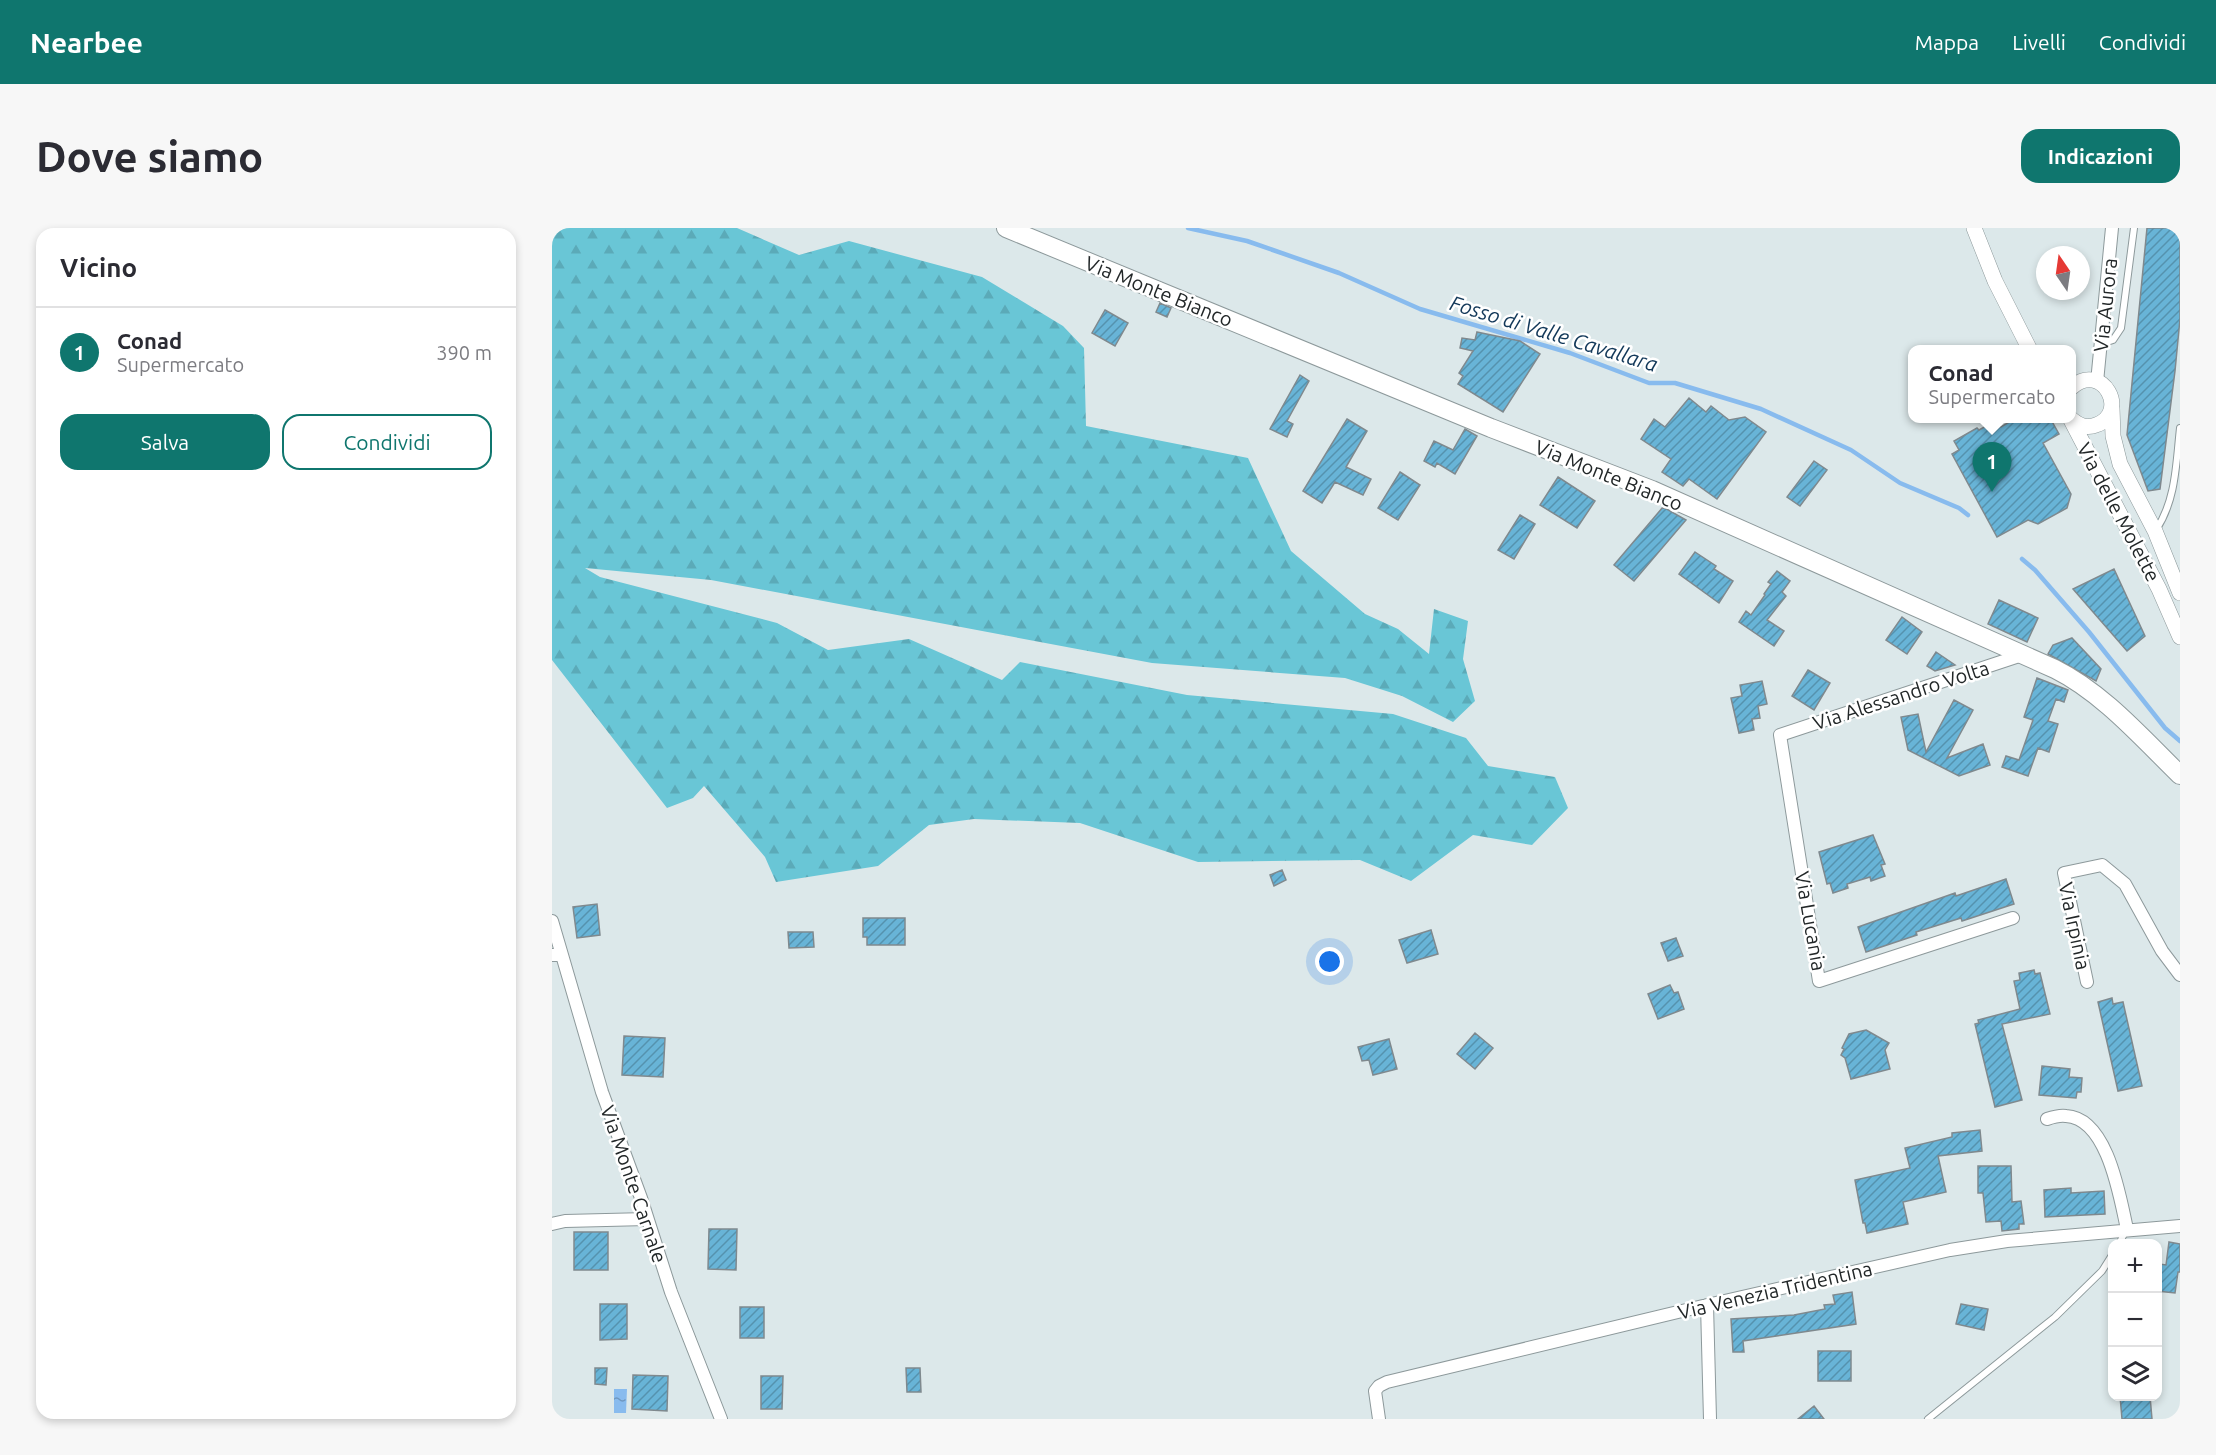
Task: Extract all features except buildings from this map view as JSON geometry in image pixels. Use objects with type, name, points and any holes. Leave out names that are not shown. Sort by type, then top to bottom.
[{"type":"main road","name":"Via Monte Bianco","points":[[1006,228],[1480,423],[1652,490],[2062,673],[2085,687],[2180,775]]},
{"type":"street","points":[[1974,228],[1999,290],[2027,345]]},
{"type":"street","name":"Via Aurora","points":[[2097,382],[2112,228]]},
{"type":"street","points":[[2076,384],[2084,380],[2097,382],[2109,392],[2113,436],[2120,464],[2155,531],[2179,588]]},
{"type":"street","points":[[2076,422],[2084,427],[2091,427],[2105,420],[2112,408]]},
{"type":"street","name":"Via delle Molette","points":[[2073,423],[2159,589],[2180,637]]},
{"type":"street","name":"Via Alessandro Volta","points":[[1780,735],[2022,655]]},
{"type":"street","name":"Via Lucania","points":[[1780,735],[1819,981],[2013,918]]},
{"type":"street","name":"Via Irpinia","points":[[2087,982],[2064,873],[2102,865],[2125,884],[2162,951],[2180,975]]},
{"type":"street","name":"Via Monte Carnale","points":[[552,921],[557,955],[602,1092],[671,1292],[721,1419]]},
{"type":"street","points":[[2047,1119],[2068,1116],[2082,1123],[2095,1135],[2109,1161],[2127,1229]]},
{"type":"street","points":[[552,1224],[566,1221],[647,1219]]},
{"type":"street","name":"Via Venezia Tridentina","points":[[1379,1419],[1374,1396],[1377,1388],[1387,1382],[1707,1305],[1950,1250],[2007,1241],[2180,1226]]},
{"type":"street","points":[[1707,1305],[1710,1419]]},
{"type":"lane","points":[[2101,344],[2113,340],[2121,328],[2134,228]]},
{"type":"lane","points":[[2155,531],[2167,513],[2171,500],[2180,428]]},
{"type":"lane","points":[[2122,1239],[2127,1229]]},
{"type":"lane","points":[[1928,1419],[2055,1317],[2095,1278],[2108,1260]]},
{"type":"green space","points":[[552,228],[737,228],[799,255],[849,241],[982,277],[1063,326],[1084,348],[1086,426],[1248,458],[1291,551],[1365,614],[1398,629],[1429,654],[1434,609],[1468,621],[1463,659],[1475,701],[1453,722],[1402,696],[1345,678],[1152,663],[711,580],[585,568],[600,577],[777,623],[828,650],[909,639],[1002,680],[1020,662],[1187,695],[1393,714],[1466,738],[1488,766],[1555,777],[1568,808],[1532,845],[1473,835],[1411,881],[1360,860],[1198,862],[1080,823],[974,819],[929,825],[878,866],[776,882],[765,857],[704,786],[693,798],[667,808],[552,660]]},
{"type":"water","points":[[614,1389],[627,1389],[626,1413],[614,1413]]},
{"type":"waterway","name":"Fosso di Valle Cavallara","points":[[1188,228],[1247,241],[1339,273],[1420,309],[1570,353],[1649,383],[1675,383],[1761,409],[1851,450],[1900,483],[1959,508],[1968,515]]},
{"type":"waterway","name":"Fosso di Valle Cavallara","points":[[2022,559],[2035,570],[2089,632],[2165,728],[2180,741]]},
{"type":"place","name":"Conad","points":[[1992,492]]}]
